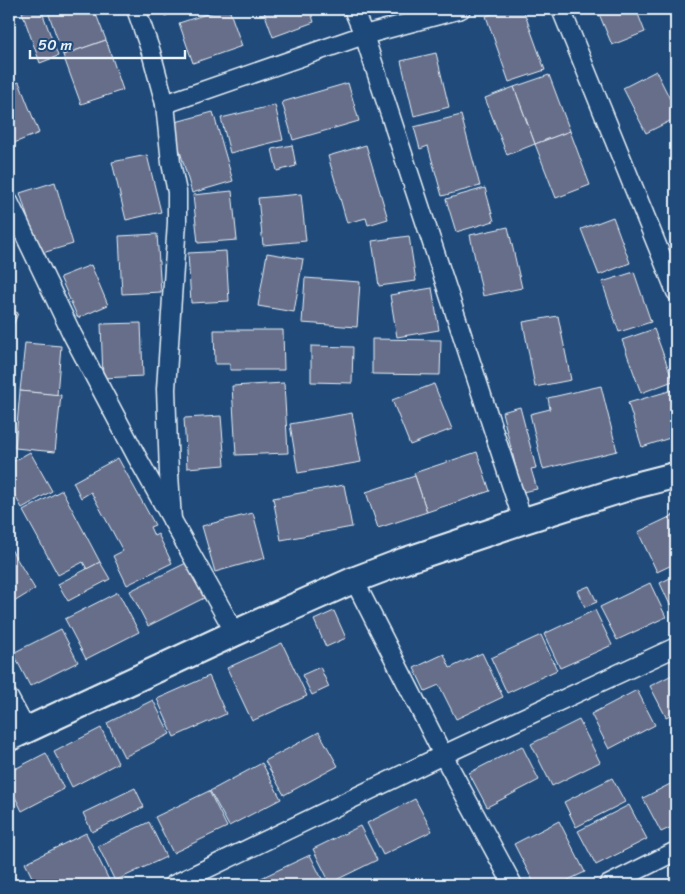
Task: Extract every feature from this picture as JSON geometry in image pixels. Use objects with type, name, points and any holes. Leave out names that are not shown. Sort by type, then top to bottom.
[{"type":"street","points":[[136,9],[151,52],[165,104],[171,163],[177,192],[178,222],[166,389],[168,474],[172,520]]},
{"type":"street","points":[[353,9],[364,35],[523,521]]},
{"type":"street","points":[[165,104],[364,35],[461,9]]},
{"type":"street","points":[[561,9],[676,292]]},
{"type":"street","points":[[9,202],[72,334],[172,520],[236,633]]},
{"type":"street","points":[[9,698],[18,734],[354,580],[523,521],[633,486],[676,475]]},
{"type":"street","points":[[354,580],[443,755],[513,885]]},
{"type":"street","points":[[173,885],[443,755],[676,647]]},
{"type":"street","points":[[608,885],[676,851]]},
{"type":"building","points":[[30,9],[41,9],[58,56],[40,63],[22,12]]},
{"type":"building","points":[[47,9],[94,9],[106,40],[63,55]]},
{"type":"building","points":[[162,9],[182,9],[165,16]]},
{"type":"building","points":[[222,9],[229,9],[242,46],[193,63],[179,23]]},
{"type":"building","points":[[263,9],[310,9],[314,22],[273,37]]},
{"type":"building","points":[[506,9],[523,9],[545,70],[509,82],[486,16]]},
{"type":"building","points":[[597,9],[636,9],[645,32],[612,45]]},
{"type":"building","points":[[106,40],[123,90],[81,104],[63,55]]},
{"type":"building","points":[[436,53],[449,107],[414,116],[401,61]]},
{"type":"building","points":[[656,71],[676,111],[676,118],[646,133],[623,88]]},
{"type":"building","points":[[549,75],[570,131],[535,144],[514,87]]},
{"type":"building","points":[[19,82],[39,133],[9,145],[9,86]]},
{"type":"building","points":[[348,83],[359,121],[293,140],[282,102]]},
{"type":"building","points":[[514,87],[535,144],[507,155],[485,98]]},
{"type":"building","points":[[275,105],[283,140],[230,153],[221,118]]},
{"type":"building","points":[[213,112],[233,181],[192,193],[172,123]]},
{"type":"building","points":[[461,115],[480,186],[442,196],[428,146],[420,149],[414,127]]},
{"type":"building","points":[[570,131],[590,185],[556,198],[535,144]]},
{"type":"building","points":[[292,145],[296,166],[277,171],[272,149]]},
{"type":"building","points":[[366,145],[388,219],[368,225],[366,218],[347,223],[328,156]]},
{"type":"building","points":[[147,155],[161,212],[126,220],[112,162]]},
{"type":"building","points":[[55,182],[73,244],[39,254],[20,193]]},
{"type":"building","points":[[485,188],[494,221],[456,232],[446,199]]},
{"type":"building","points":[[232,191],[237,240],[198,243],[193,195]]},
{"type":"building","points":[[301,194],[306,241],[263,245],[258,198]]},
{"type":"building","points":[[613,217],[630,263],[599,275],[581,229]]},
{"type":"building","points":[[508,227],[522,288],[483,296],[470,235]]},
{"type":"building","points":[[157,234],[161,292],[122,294],[119,236]]},
{"type":"building","points":[[409,236],[416,281],[379,286],[372,241]]},
{"type":"building","points":[[226,251],[229,301],[191,303],[188,253]]},
{"type":"building","points":[[267,253],[303,259],[294,312],[258,306]]},
{"type":"building","points":[[91,265],[108,305],[78,318],[60,277]]},
{"type":"building","points":[[634,272],[651,322],[619,332],[602,282]]},
{"type":"building","points":[[305,278],[360,282],[357,327],[302,323]]},
{"type":"building","points":[[432,288],[439,330],[397,337],[390,295]]},
{"type":"building","points":[[9,309],[18,313],[9,336]]},
{"type":"building","points":[[558,316],[571,380],[535,387],[523,322]]},
{"type":"building","points":[[141,323],[143,376],[103,378],[101,324]]},
{"type":"building","points":[[654,329],[673,381],[641,393],[622,340]]},
{"type":"building","points":[[214,330],[283,330],[284,370],[230,370],[230,364],[215,364]]},
{"type":"building","points":[[372,339],[441,340],[440,375],[372,374]]},
{"type":"building","points":[[25,343],[61,346],[57,395],[20,391]]},
{"type":"building","points":[[311,346],[353,347],[352,383],[311,382]]},
{"type":"building","points":[[284,383],[288,453],[236,455],[232,386]]},
{"type":"building","points":[[434,384],[452,429],[410,445],[392,400]]},
{"type":"building","points":[[601,386],[617,451],[543,469],[530,414],[550,409],[548,398]]},
{"type":"building","points":[[676,389],[676,436],[642,447],[628,403]]},
{"type":"building","points":[[20,391],[61,395],[55,452],[15,448]]},
{"type":"building","points":[[520,407],[536,468],[531,469],[537,489],[522,492],[502,412]]},
{"type":"building","points":[[352,413],[361,462],[298,473],[290,424]]},
{"type":"building","points":[[221,416],[225,465],[187,468],[184,418]]},
{"type":"building","points":[[30,452],[52,491],[22,508],[9,486],[9,464]]},
{"type":"building","points":[[477,452],[490,491],[427,512],[414,473]]},
{"type":"building","points":[[118,458],[155,525],[150,527],[154,536],[158,534],[172,563],[127,585],[113,556],[123,551],[91,492],[81,498],[73,482]]},
{"type":"building","points":[[415,476],[427,512],[378,528],[366,492]]},
{"type":"building","points":[[344,485],[352,527],[281,540],[273,498]]},
{"type":"building","points":[[62,490],[100,562],[87,569],[83,562],[58,575],[23,511]]},
{"type":"building","points":[[253,513],[265,558],[215,572],[202,526]]},
{"type":"building","points":[[676,514],[676,563],[657,572],[638,532]]},
{"type":"building","points":[[9,546],[35,589],[9,605]]},
{"type":"building","points":[[100,562],[110,579],[68,601],[58,584]]},
{"type":"building","points":[[186,563],[204,598],[148,626],[130,591]]},
{"type":"building","points":[[674,576],[676,581],[676,602],[670,605],[660,583]]},
{"type":"building","points":[[650,583],[666,617],[617,640],[600,607]]},
{"type":"building","points":[[589,586],[597,602],[585,607],[577,591]]},
{"type":"building","points":[[118,592],[139,632],[86,659],[65,619]]},
{"type":"building","points":[[595,610],[612,645],[560,668],[544,634]]},
{"type":"building","points":[[334,611],[346,638],[326,647],[314,620]]},
{"type":"building","points":[[61,629],[78,662],[30,686],[13,653]]},
{"type":"building","points":[[541,635],[557,670],[507,693],[491,658]]},
{"type":"building","points":[[282,643],[307,696],[252,721],[227,668]]},
{"type":"building","points":[[482,653],[503,697],[456,719],[439,685],[425,691],[414,668],[444,654],[450,668]]},
{"type":"building","points":[[320,667],[329,687],[312,695],[302,675]]},
{"type":"building","points":[[676,673],[676,712],[666,717],[650,686]]},
{"type":"building","points":[[209,676],[226,714],[174,737],[157,699]]},
{"type":"building","points":[[637,690],[655,725],[609,749],[591,714]]},
{"type":"building","points":[[153,700],[170,734],[124,757],[107,723]]},
{"type":"building","points":[[579,720],[600,762],[552,786],[531,744]]},
{"type":"building","points":[[101,728],[118,763],[72,787],[54,752]]},
{"type":"building","points":[[319,732],[338,766],[284,795],[265,761]]},
{"type":"building","points":[[522,746],[539,780],[487,807],[469,773]]},
{"type":"building","points":[[46,753],[64,789],[22,811],[9,785],[9,772]]},
{"type":"building","points":[[262,763],[281,799],[229,826],[210,791]]},
{"type":"building","points":[[612,778],[625,802],[576,827],[564,802]]},
{"type":"building","points":[[676,781],[676,825],[661,832],[643,798]]},
{"type":"building","points":[[135,788],[144,807],[92,832],[83,813]]},
{"type":"building","points":[[209,791],[227,827],[173,853],[155,817]]},
{"type":"building","points":[[415,799],[432,831],[383,855],[367,823]]},
{"type":"building","points":[[629,805],[647,839],[596,865],[578,831]]},
{"type":"building","points":[[559,821],[585,872],[558,885],[535,885],[514,844]]},
{"type":"building","points":[[149,822],[166,857],[115,881],[98,846]]},
{"type":"building","points":[[360,826],[377,860],[330,883],[313,849]]},
{"type":"building","points":[[86,833],[110,882],[104,885],[36,885],[25,863]]},
{"type":"building","points":[[310,855],[325,885],[262,885],[259,879]]},
{"type":"building","points":[[254,881],[256,885],[245,885]]}]
